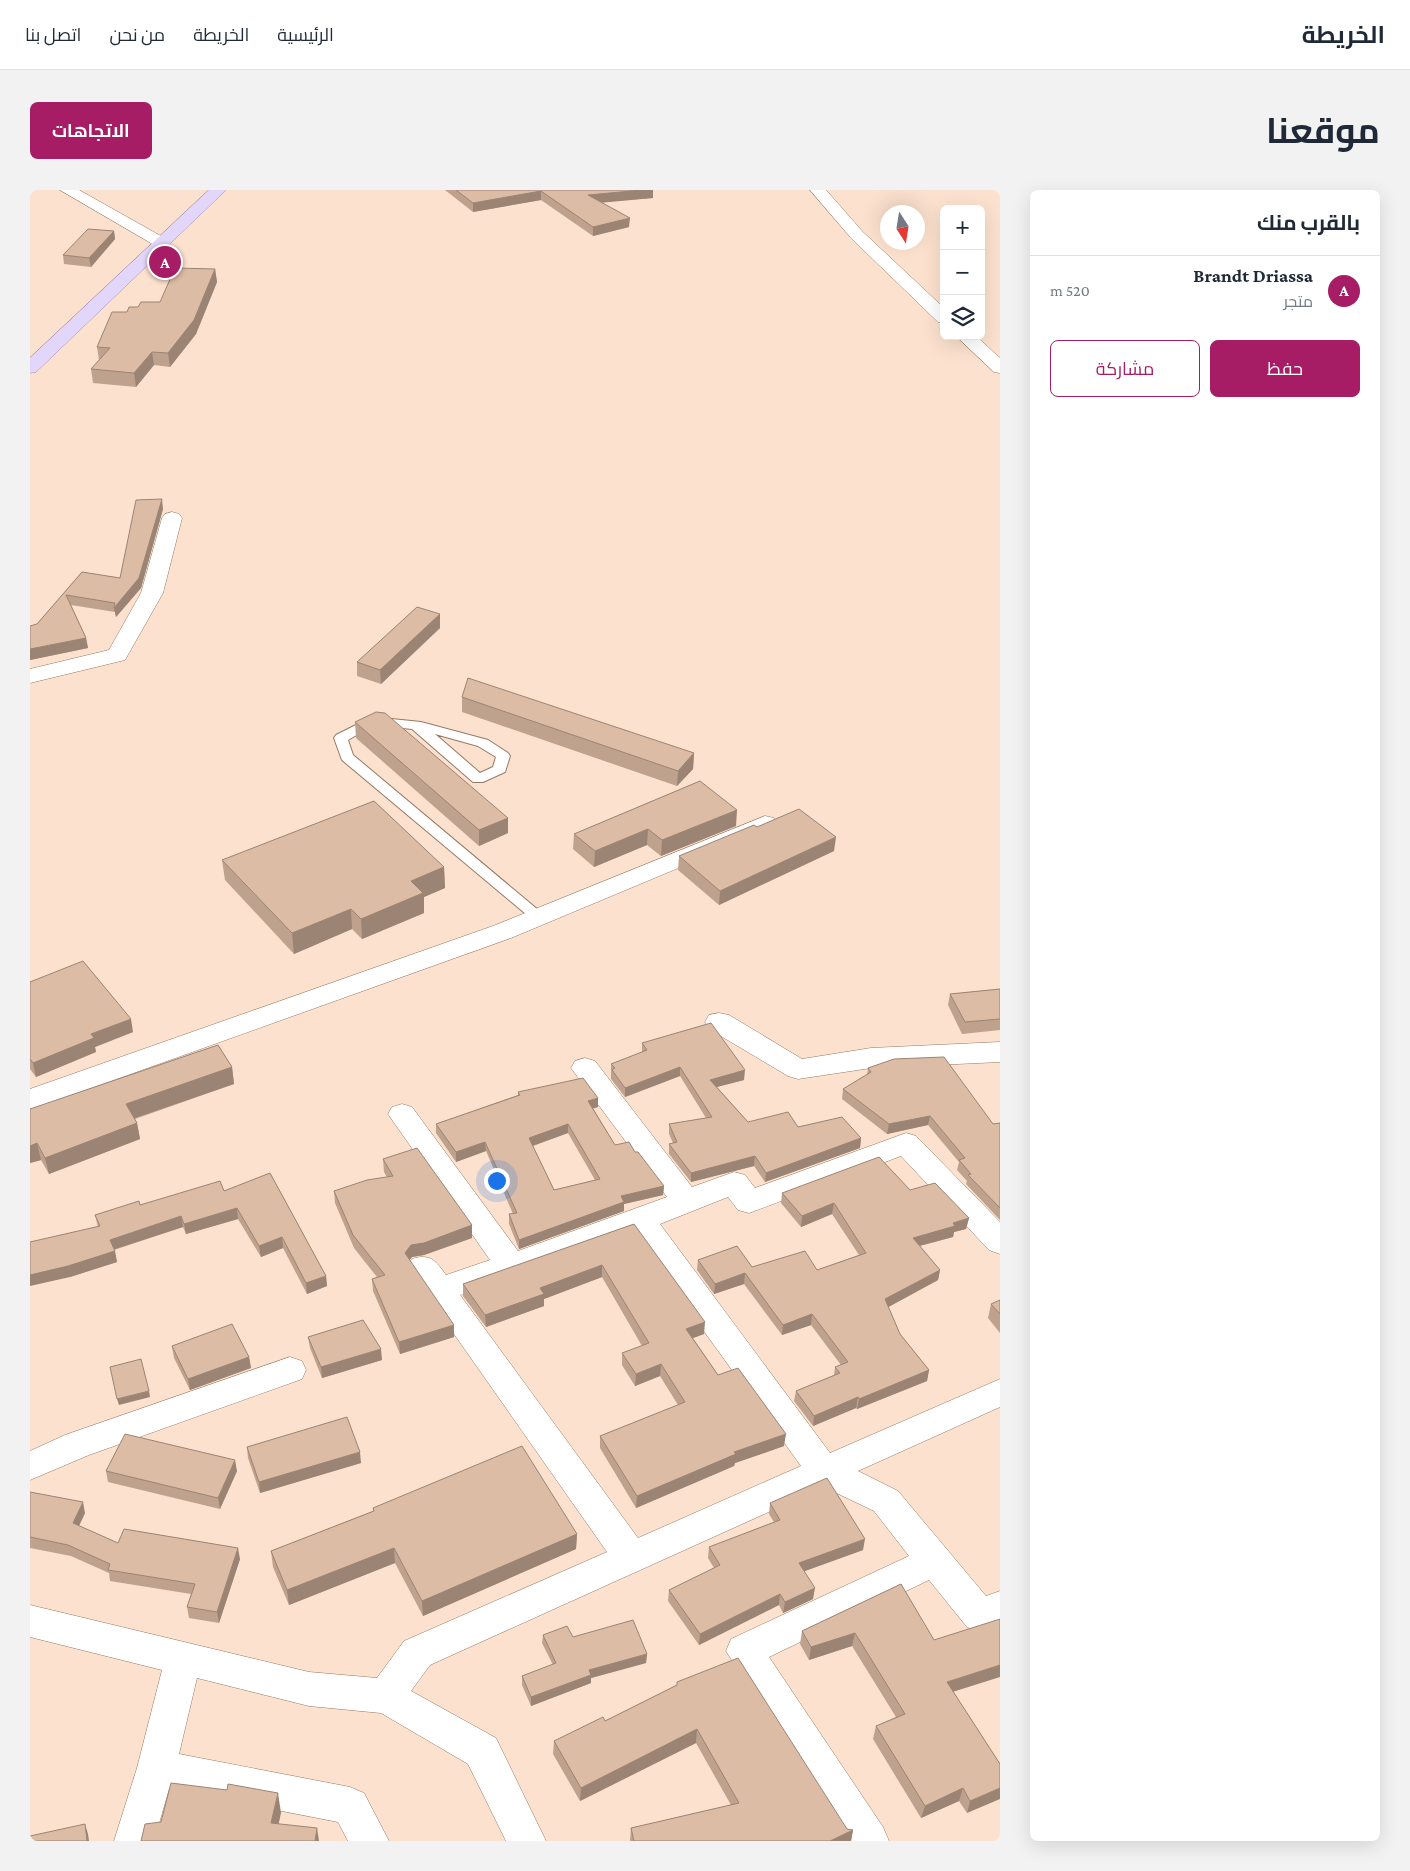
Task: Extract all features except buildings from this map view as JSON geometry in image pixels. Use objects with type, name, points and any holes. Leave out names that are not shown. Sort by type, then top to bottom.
[{"type":"main road","points":[[30,368],[218,190]]},
{"type":"street","points":[[68,190],[162,243]]},
{"type":"street","points":[[818,190],[857,234],[940,314]]},
{"type":"street","points":[[968,340],[1000,368]]},
{"type":"street","points":[[30,676],[117,655],[152,593],[172,518]]},
{"type":"street","points":[[30,1100],[538,917],[765,823]]},
{"type":"street","points":[[719,1022],[798,1069],[871,1058],[995,1057]]},
{"type":"street","points":[[585,1068],[687,1202]]},
{"type":"street","points":[[402,1114],[511,1265]]},
{"type":"street","points":[[630,1557],[431,1278],[511,1265],[640,1220],[734,1183],[749,1202],[906,1143],[1000,1242]]},
{"type":"street","points":[[640,1220],[824,1472],[886,1501],[980,1616],[1000,1607]]},
{"type":"street","points":[[30,1466],[77,1445],[290,1370]]},
{"type":"street","points":[[386,1696],[416,1652],[824,1472],[1000,1392]]},
{"type":"street","points":[[869,1841],[744,1651],[936,1560]]},
{"type":"street","points":[[30,1621],[310,1689],[386,1696],[482,1751],[526,1841]]},
{"type":"street","points":[[134,1841],[156,1768],[184,1659]]},
{"type":"street","points":[[156,1768],[350,1806],[369,1841]]},
{"type":"lane","points":[[416,725],[478,779],[500,769],[503,756],[483,743],[416,725],[372,721],[341,738],[348,757],[538,917]]},
{"type":"place","name":"Brandt Driassa","points":[[165,262]]}]
